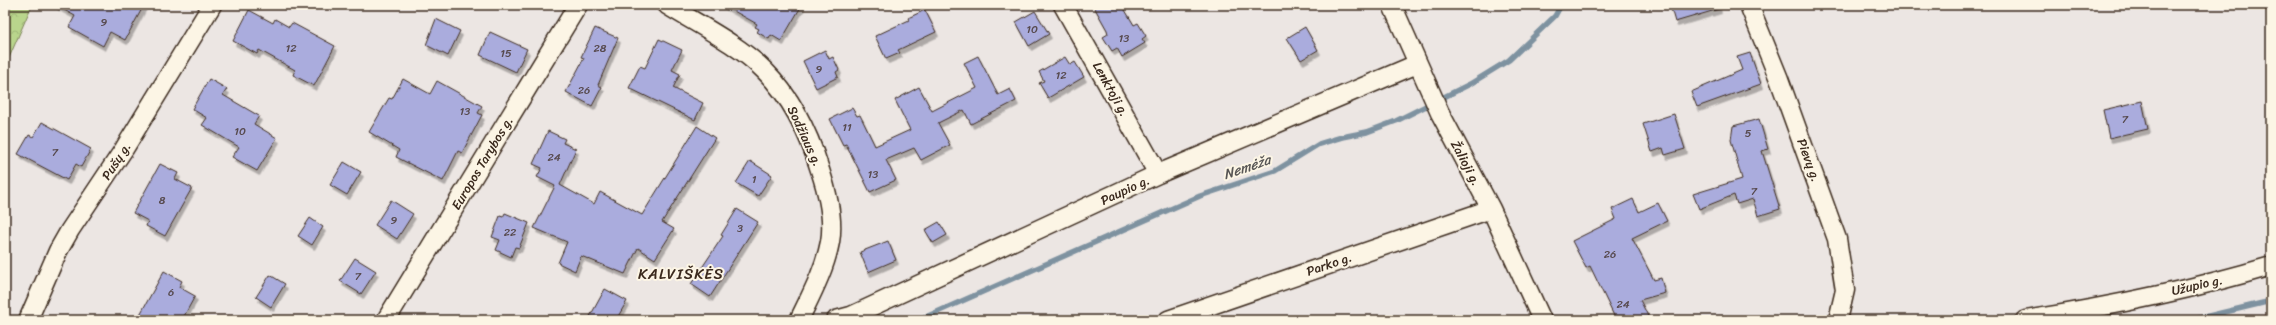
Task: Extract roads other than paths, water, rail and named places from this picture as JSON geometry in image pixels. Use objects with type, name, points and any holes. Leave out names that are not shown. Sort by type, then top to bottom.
[{"type":"street","name":"Pušų g.","points":[[28,320],[58,251],[70,230],[124,149],[212,5]]},
{"type":"street","name":"Europos Tarybos g.","points":[[386,320],[578,5]]},
{"type":"street","name":"Sodžiaus g.","points":[[667,5],[741,52],[764,70],[782,90],[798,116],[816,155],[824,182],[830,213],[830,240],[825,264],[799,320]]},
{"type":"street","name":"Lenktoji g.","points":[[1063,5],[1158,174]]},
{"type":"street","name":"Žalioji g.","points":[[1392,5],[1427,86],[1491,209],[1542,320]]},
{"type":"street","name":"Pievų g.","points":[[1749,5],[1779,79],[1837,239],[1843,269],[1844,290],[1838,320]]},
{"type":"street","name":"Paupio g.","points":[[836,320],[851,316],[1158,174],[1417,64]]},
{"type":"street","name":"Parko g.","points":[[1168,320],[1491,209]]},
{"type":"street","name":"Užupio g.","points":[[2025,320],[2123,302],[2218,281],[2271,266]]},
{"type":"waterway","name":"Nemėža","points":[[919,320],[1200,196],[1275,171],[1319,144],[1342,137],[1367,132],[1396,121],[1470,84],[1509,60],[1555,16],[1561,5]]},
{"type":"waterway","points":[[2192,320],[2271,301]]},
{"type":"district","name":"KALVIŠKĖS","points":[[681,274]]}]
